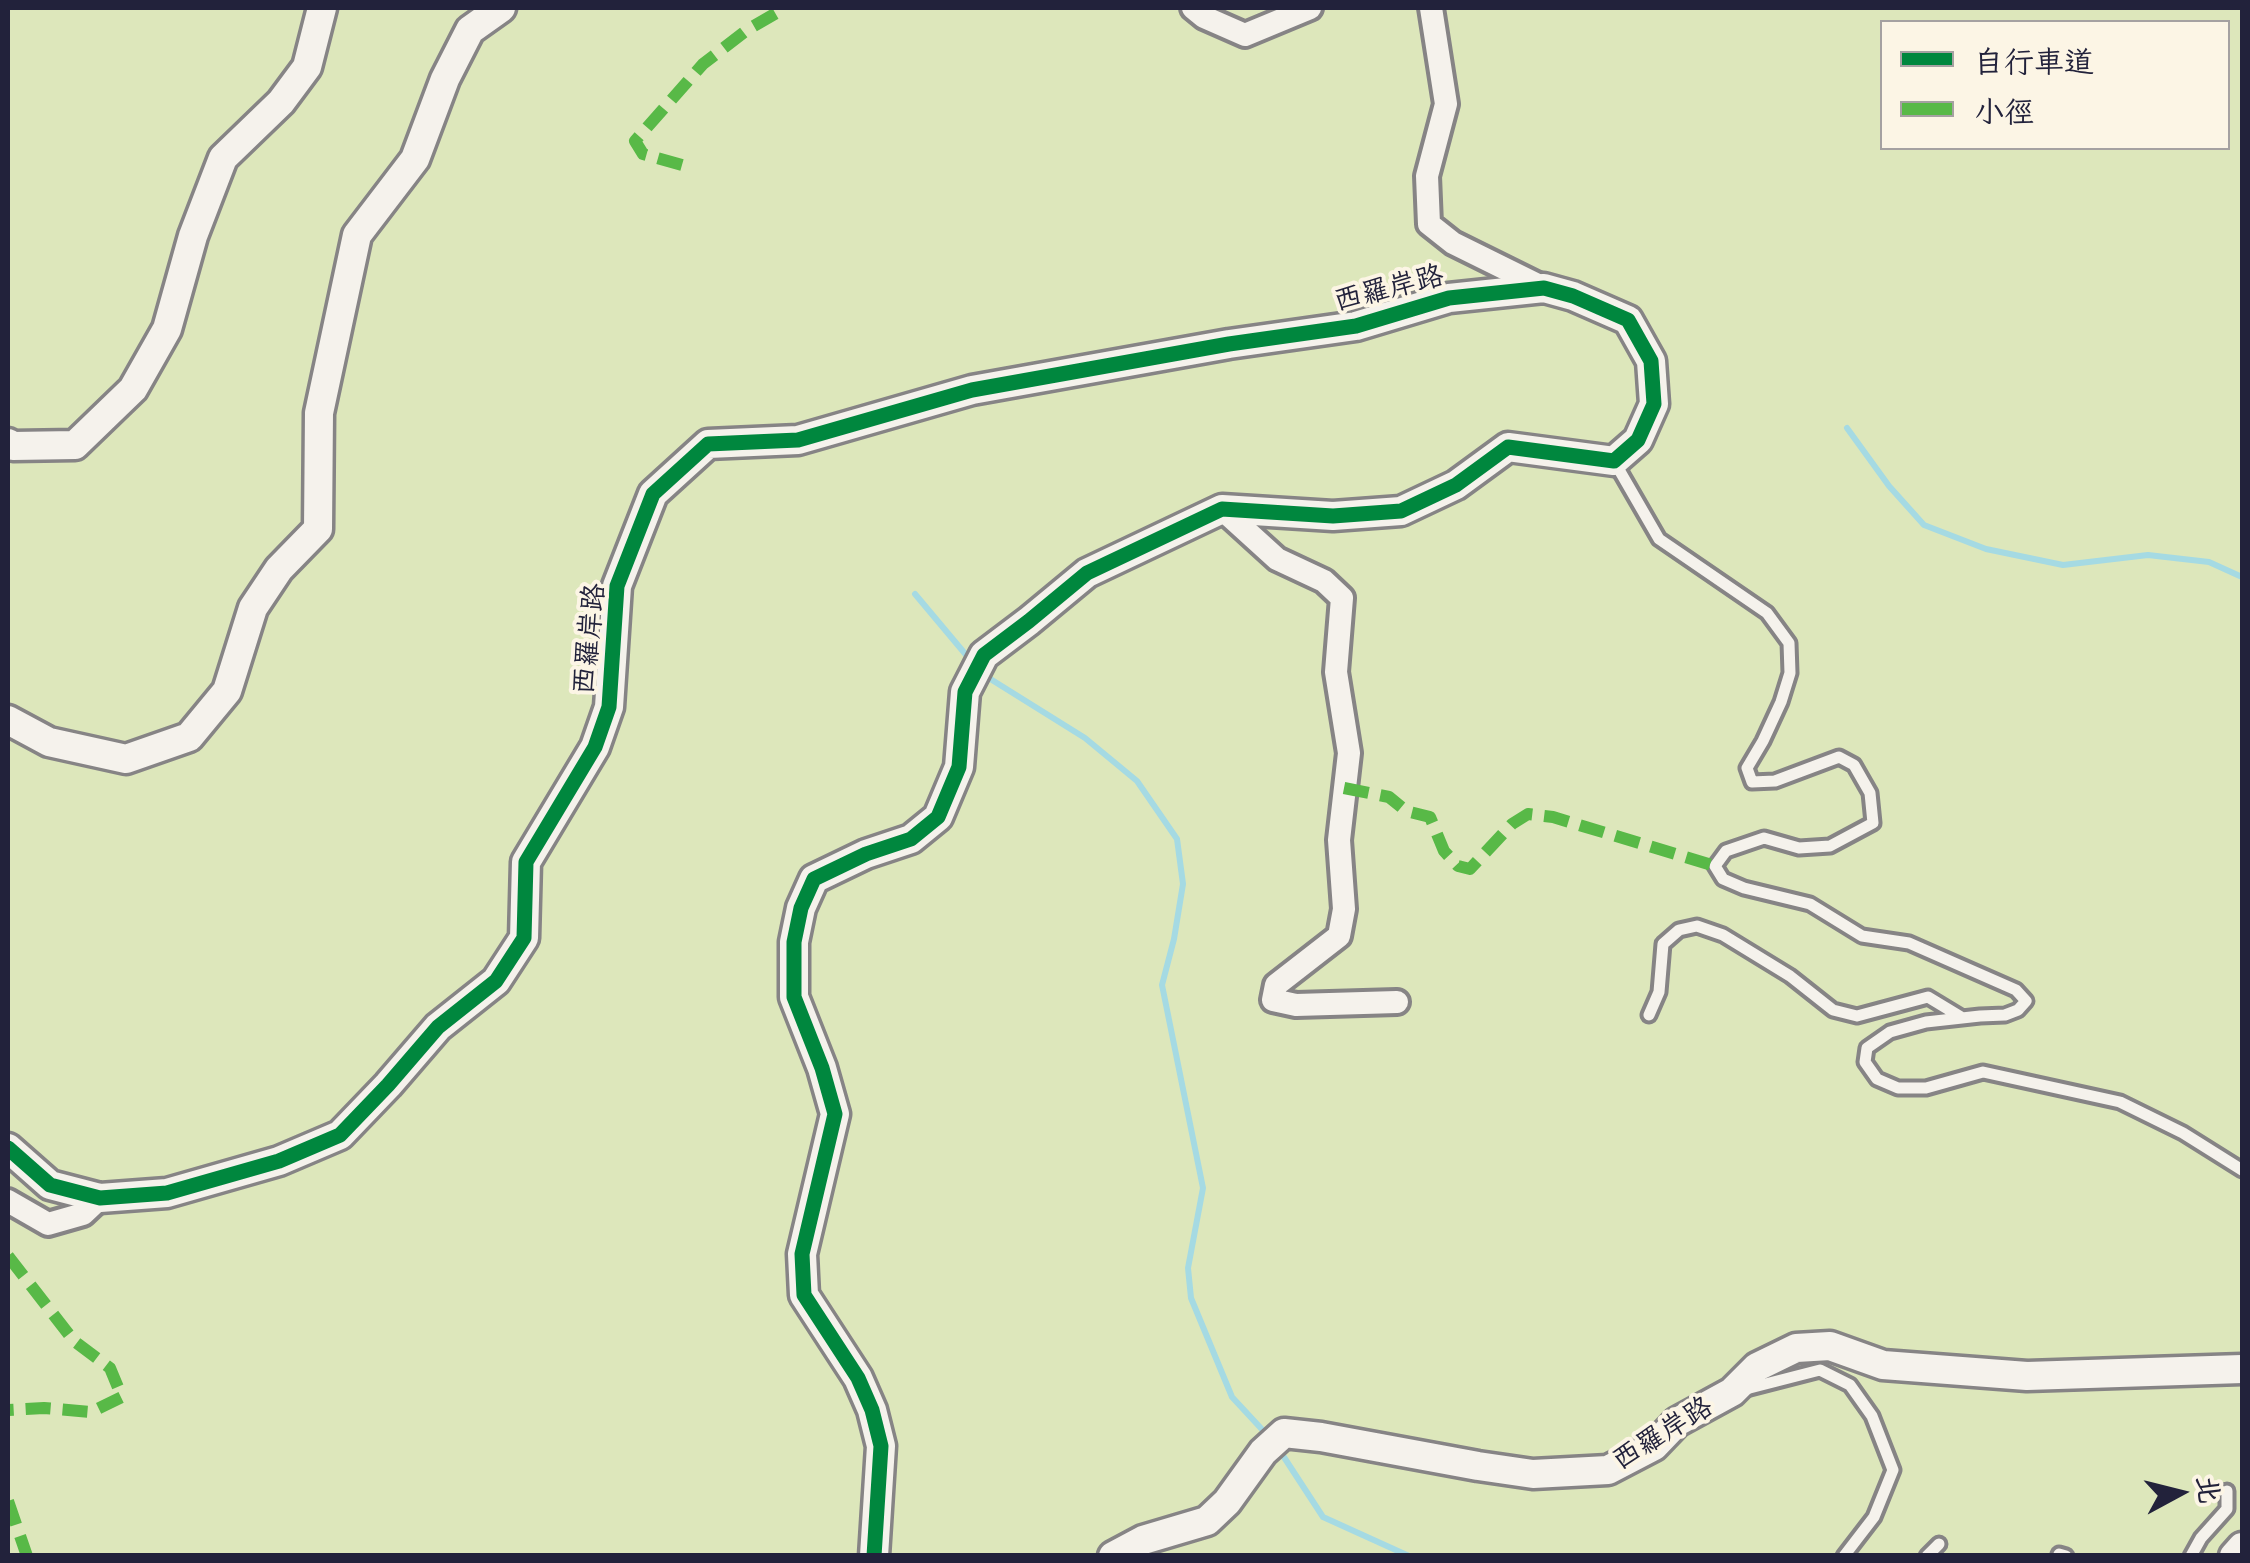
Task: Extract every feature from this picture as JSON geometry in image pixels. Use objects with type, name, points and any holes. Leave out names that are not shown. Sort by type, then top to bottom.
[{"type":"street","points":[[8,442],[13,446],[75,445],[133,388],[168,329],[193,236],[222,158],[281,102],[307,67],[322,8]]},
{"type":"street","points":[[8,720],[49,742],[126,759],[189,737],[227,691],[253,608],[279,569],[318,529],[319,413],[357,235],[415,159],[445,79],[470,30],[501,8]]},
{"type":"street","points":[[1193,8],[1245,36],[1310,8]]},
{"type":"street","points":[[1431,8],[1446,104],[1427,176],[1429,224],[1454,243],[1544,288]]},
{"type":"street","name":"西羅岸路","points":[[8,1148],[50,1185],[100,1198],[167,1193],[278,1162],[340,1135],[438,1027],[496,981],[524,938],[526,862],[595,748],[608,707],[618,586],[653,494],[708,444],[798,440],[972,390],[1229,344],[1356,326],[1449,298],[1544,288],[1628,320],[1650,361],[1654,404],[1638,440],[1614,461]]},
{"type":"street","points":[[874,1556],[881,1446],[872,1410],[858,1378],[804,1295],[802,1254],[835,1114],[794,997],[794,942],[814,880],[866,854],[912,839],[938,816],[959,767],[965,692],[984,655],[1086,573],[1222,510],[1333,516],[1400,511],[1456,485],[1508,447],[1614,461]]},
{"type":"street","points":[[1222,510],[1277,559],[1324,581],[1342,598],[1336,672],[1349,753],[1339,840],[1344,909],[1339,936],[1276,985],[1273,1000],[1296,1005],[1397,1002]]},
{"type":"street","points":[[8,1201],[48,1224],[84,1214],[100,1198]]},
{"type":"street","name":"西羅岸路","points":[[1113,1556],[1142,1540],[1207,1520],[1227,1502],[1284,1433],[1533,1474],[1608,1470],[1654,1446],[1677,1422],[1732,1392],[1756,1366],[1796,1348],[1830,1346],[1883,1365],[2027,1376],[2242,1369]]},
{"type":"street","points":[[2234,1556],[2242,1547]]},
{"type":"lane","points":[[1614,461],[1659,539],[1767,613],[1789,643],[1790,673],[1763,741],[1747,768],[1752,782],[1774,781],[1839,757],[1854,765],[1870,793],[1873,823],[1830,846],[1799,848],[1764,838],[1726,851],[1715,866],[1723,879],[1810,904],[1862,936],[1909,943],[2016,990],[2026,1001],[2006,1016],[1962,1017],[1890,1032],[1867,1048],[1865,1062],[1876,1079],[1898,1088],[1926,1088],[1983,1072],[2120,1102],[2183,1133],[2242,1170]]},
{"type":"lane","points":[[1649,1015],[1659,992],[1663,944],[1680,930],[1697,926],[1723,934],[1790,976],[1834,1010],[1858,1016],[1928,997],[1962,1017]]},
{"type":"lane","points":[[1732,1392],[1820,1370],[1850,1385],[1872,1416],[1893,1470],[1874,1518],[1844,1556]]},
{"type":"lane","points":[[2192,1556],[2200,1538],[2227,1510],[2226,1491]]},
{"type":"lane","points":[[1927,1556],[1939,1544]]},
{"type":"green space","points":[[8,8],[2242,8],[2242,1555],[8,1555]]},
{"type":"waterway","points":[[1847,428],[1889,486],[1924,525],[1986,549],[2063,565],[2148,555],[2209,562],[2242,577]]},
{"type":"waterway","points":[[915,594],[972,662]]},
{"type":"waterway","points":[[984,675],[1085,738],[1137,781],[1177,839],[1183,884],[1162,985],[1203,1188],[1188,1268],[1191,1298],[1232,1397],[1270,1438]]},
{"type":"waterway","points":[[1278,1448],[1323,1517],[1409,1556]]},
{"type":"marked path","points":[[682,165],[643,154],[635,141],[703,64],[747,30],[785,8]]},
{"type":"marked path","points":[[1344,788],[1389,797],[1406,811],[1430,817],[1444,851],[1458,866],[1470,869],[1512,824],[1528,814],[1553,817],[1715,866]]},
{"type":"marked path","points":[[8,1256],[74,1341],[110,1368],[122,1397],[91,1412],[8,1410]]},
{"type":"marked path","points":[[8,1501],[27,1556]]},
{"type":"cycle path","points":[[8,1148],[50,1185],[100,1198],[167,1193],[279,1161],[340,1135],[438,1027],[496,981],[524,938],[526,862],[595,747],[609,707],[617,586],[653,494],[708,444],[798,440],[972,390],[1229,344],[1356,326],[1449,298],[1544,288],[1628,320],[1651,361],[1654,404],[1638,440],[1614,461],[1508,447],[1456,485],[1401,511],[1333,516],[1222,509],[1087,573],[984,655],[965,692],[959,767],[938,817],[911,839],[866,854],[814,879],[801,908],[794,942],[794,997],[835,1114],[802,1254],[804,1295],[858,1378],[872,1410],[881,1446],[874,1556]]}]
